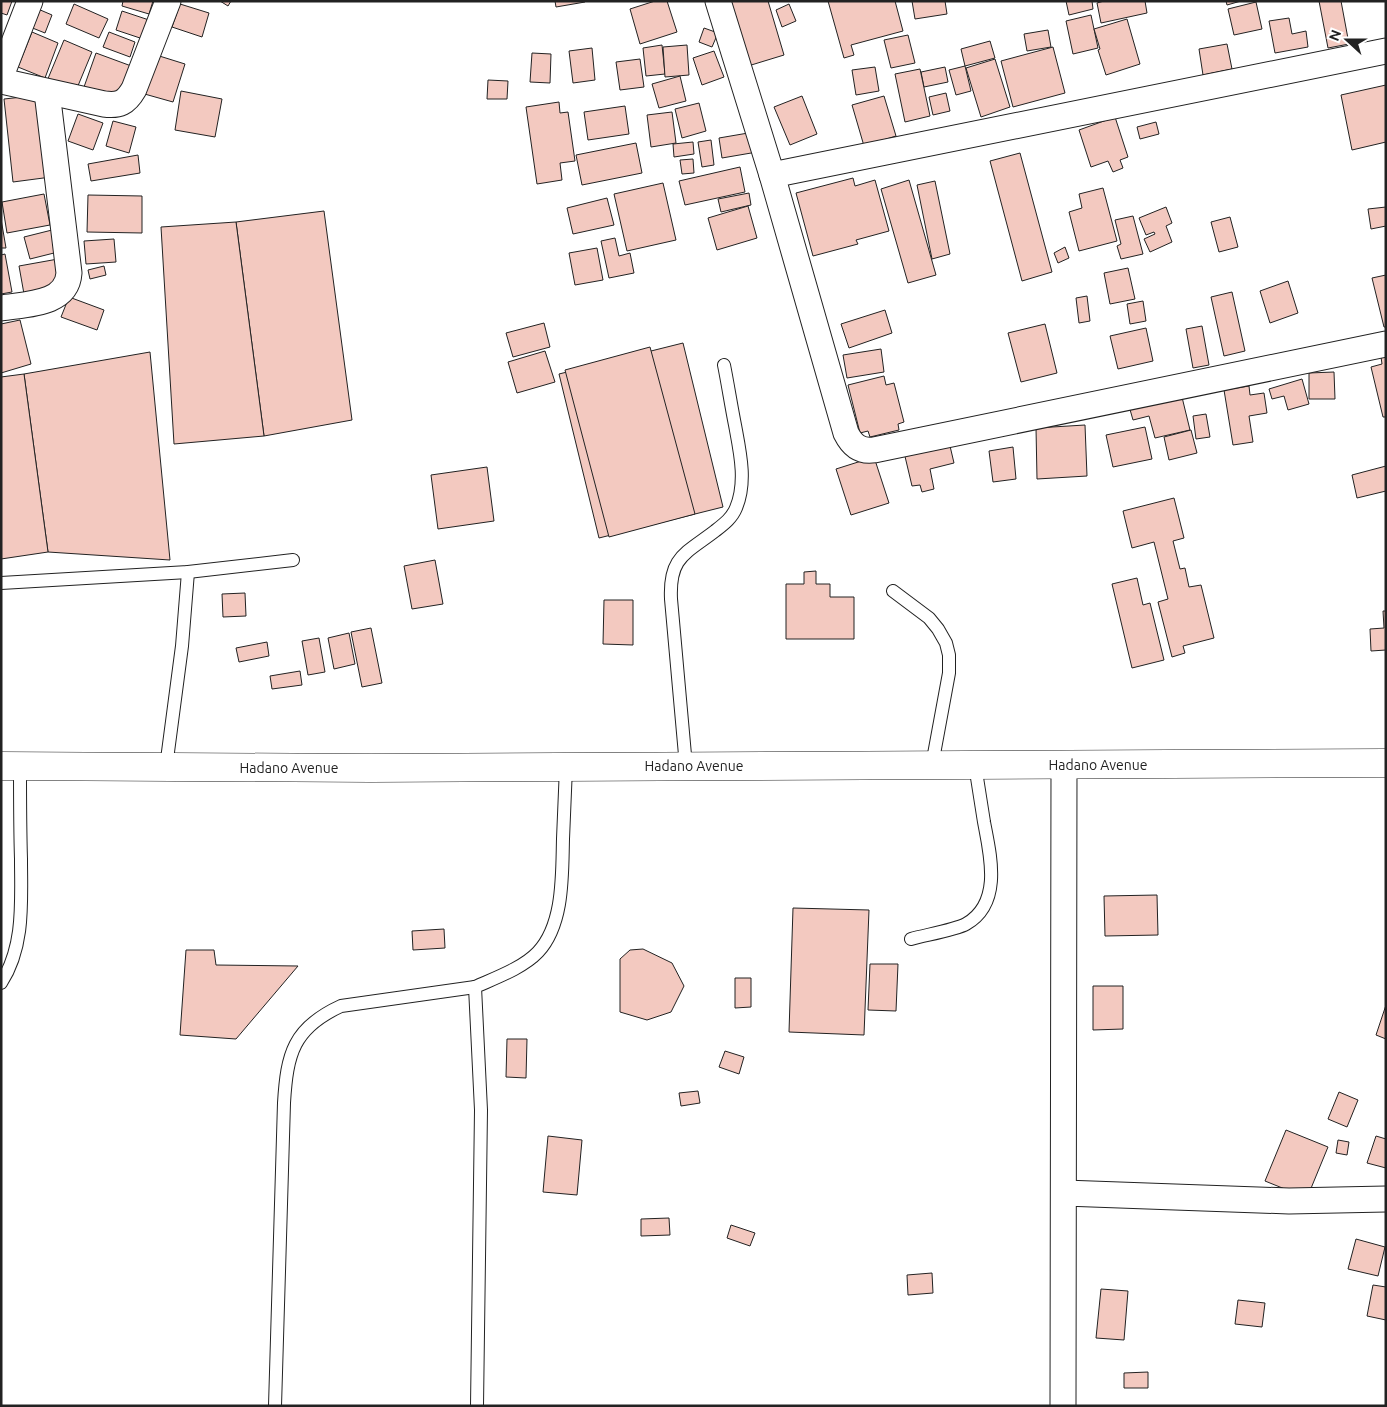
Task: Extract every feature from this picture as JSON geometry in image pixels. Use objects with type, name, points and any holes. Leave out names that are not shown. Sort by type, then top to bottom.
[{"type":"main road","name":"Hadano Avenue","points":[[11,766],[371,768],[1386,763]]},
{"type":"street","points":[[1,76],[30,1]]},
{"type":"street","points":[[1,80],[104,104],[118,105],[123,103],[134,89],[168,1]]},
{"type":"street","points":[[718,1],[772,175],[846,433],[854,445],[863,450],[874,450],[1386,344]]},
{"type":"street","points":[[772,175],[1386,51]]},
{"type":"street","points":[[1,308],[51,298],[64,290],[69,281],[47,92]]},
{"type":"street","points":[[1063,1406],[1064,765]]},
{"type":"street","points":[[1064,1193],[1289,1201],[1386,1199]]},
{"type":"lane","points":[[686,766],[671,599],[672,575],[674,566],[683,556],[728,521],[740,497],[742,482],[741,463],[724,365]]},
{"type":"lane","points":[[1,583],[188,572],[293,560]]},
{"type":"lane","points":[[166,767],[182,646],[188,572]]},
{"type":"lane","points":[[893,591],[929,618],[946,643],[949,673],[932,765]]},
{"type":"lane","points":[[911,939],[965,924],[983,908],[991,883],[991,864],[975,765]]},
{"type":"lane","points":[[1,983],[8,973],[16,949],[21,918],[11,766]]},
{"type":"lane","points":[[275,1406],[284,1103],[286,1072],[293,1048],[322,1015],[341,1006],[475,987],[515,969],[538,952],[551,931],[559,909],[562,882],[566,767]]},
{"type":"lane","points":[[475,987],[481,1110],[477,1406]]},
{"type":"building","points":[[1,1],[12,1],[7,15],[1,13]]},
{"type":"building","points":[[123,1],[153,1],[149,14],[122,6]]},
{"type":"building","points":[[220,1],[231,1],[228,6]]},
{"type":"building","points":[[555,1],[585,1],[585,2],[556,7]]},
{"type":"building","points":[[655,1],[667,1],[677,32],[640,44],[630,9]]},
{"type":"building","points":[[730,1],[768,1],[784,55],[748,66]]},
{"type":"building","points":[[828,1],[895,1],[903,31],[851,45],[854,55],[844,58]]},
{"type":"building","points":[[912,1],[945,1],[947,14],[915,19]]},
{"type":"building","points":[[1066,1],[1092,1],[1093,9],[1069,15]]},
{"type":"building","points":[[1104,1],[1145,1],[1147,13],[1101,23],[1097,3]]},
{"type":"building","points":[[1226,1],[1241,1],[1227,5]]},
{"type":"building","points":[[1319,1],[1341,1],[1349,44],[1328,48]]},
{"type":"building","points":[[1256,2],[1262,29],[1234,35],[1228,9]]},
{"type":"building","points":[[74,4],[108,19],[99,38],[66,24]]},
{"type":"building","points":[[180,4],[209,13],[202,37],[172,27]]},
{"type":"building","points":[[789,4],[796,21],[782,27],[776,10]]},
{"type":"building","points":[[38,9],[52,15],[45,33],[30,27]]},
{"type":"building","points":[[122,11],[149,20],[143,39],[116,30]]},
{"type":"building","points":[[1091,15],[1098,48],[1073,54],[1066,21]]},
{"type":"building","points":[[1289,18],[1292,34],[1306,31],[1308,47],[1275,53],[1269,21]]},
{"type":"building","points":[[1127,19],[1140,64],[1106,75],[1094,29]]},
{"type":"building","points":[[704,28],[718,33],[712,47],[699,42]]},
{"type":"building","points":[[1048,30],[1051,47],[1027,51],[1024,34]]},
{"type":"building","points":[[32,32],[58,43],[45,78],[18,67]]},
{"type":"building","points":[[109,32],[135,42],[130,57],[103,47]]},
{"type":"building","points":[[908,35],[915,63],[891,68],[884,40]]},
{"type":"building","points":[[64,40],[92,52],[75,93],[47,81]]},
{"type":"building","points":[[990,41],[995,58],[965,66],[961,49]]},
{"type":"building","points":[[1227,44],[1232,69],[1203,75],[1199,49]]},
{"type":"building","points":[[662,45],[665,74],[646,76],[643,48]]},
{"type":"building","points":[[687,45],[689,75],[665,77],[663,47]]},
{"type":"building","points":[[1053,47],[1065,93],[1013,107],[1001,61]]},
{"type":"building","points":[[592,48],[595,80],[573,83],[569,51]]},
{"type":"building","points":[[714,51],[724,77],[702,85],[693,58]]},
{"type":"building","points":[[96,53],[134,67],[122,101],[84,87]]},
{"type":"building","points":[[532,53],[551,54],[550,83],[530,82]]},
{"type":"building","points":[[153,54],[185,64],[173,102],[141,93]]},
{"type":"building","points":[[640,59],[644,87],[620,90],[616,62]]},
{"type":"building","points":[[995,59],[1010,107],[981,117],[966,68]]},
{"type":"building","points":[[965,66],[971,91],[956,95],[949,70]]},
{"type":"building","points":[[875,67],[879,91],[856,95],[852,70]]},
{"type":"building","points":[[945,67],[948,82],[924,87],[921,72]]},
{"type":"building","points":[[920,69],[930,116],[905,122],[895,74]]},
{"type":"building","points":[[680,76],[686,101],[659,108],[652,84]]},
{"type":"building","points":[[488,80],[508,81],[507,99],[487,99]]},
{"type":"building","points":[[1386,85],[1386,142],[1352,150],[1341,95]]},
{"type":"building","points":[[181,91],[222,99],[215,137],[175,130]]},
{"type":"building","points":[[946,93],[950,111],[933,115],[929,97]]},
{"type":"building","points":[[41,95],[51,177],[13,182],[4,99]]},
{"type":"building","points":[[802,96],[817,134],[790,145],[774,107]]},
{"type":"building","points":[[884,96],[896,136],[864,146],[852,105]]},
{"type":"building","points":[[559,102],[560,113],[568,112],[575,161],[560,163],[562,180],[537,184],[526,107]]},
{"type":"building","points":[[699,103],[706,131],[682,138],[675,109]]},
{"type":"building","points":[[625,106],[629,134],[588,140],[584,112]]},
{"type":"building","points":[[672,112],[676,143],[651,147],[647,115]]},
{"type":"building","points":[[78,114],[103,123],[93,150],[68,141]]},
{"type":"building","points":[[1115,117],[1128,157],[1120,160],[1123,168],[1113,172],[1108,161],[1091,167],[1079,130]]},
{"type":"building","points":[[113,121],[136,127],[129,153],[106,146]]},
{"type":"building","points":[[1156,122],[1159,134],[1140,139],[1137,127]]},
{"type":"building","points":[[754,132],[757,152],[722,158],[719,138]]},
{"type":"building","points":[[711,140],[714,165],[702,167],[698,142]]},
{"type":"building","points":[[693,142],[694,154],[674,157],[673,144]]},
{"type":"building","points":[[636,143],[642,173],[582,185],[576,155]]},
{"type":"building","points":[[1020,153],[1052,272],[1022,281],[990,161]]},
{"type":"building","points":[[138,155],[140,173],[91,181],[88,164]]},
{"type":"building","points":[[693,159],[694,173],[682,174],[680,160]]},
{"type":"building","points":[[740,167],[745,192],[685,205],[679,181]]},
{"type":"building","points":[[853,178],[855,186],[875,180],[889,231],[856,240],[858,244],[813,256],[796,193]]},
{"type":"building","points":[[909,180],[936,275],[908,283],[881,189]]},
{"type":"building","points":[[935,181],[950,254],[932,259],[917,185]]},
{"type":"building","points":[[663,183],[676,240],[627,251],[614,194]]},
{"type":"building","points":[[1103,188],[1117,241],[1079,251],[1069,212],[1082,208],[1079,194]]},
{"type":"building","points":[[749,193],[751,205],[721,212],[718,199]]},
{"type":"building","points":[[44,194],[50,225],[7,233],[2,202]]},
{"type":"building","points":[[88,195],[142,196],[142,233],[87,232]]},
{"type":"building","points":[[607,198],[614,225],[573,234],[567,208]]},
{"type":"building","points":[[748,206],[757,238],[717,250],[708,218]]},
{"type":"building","points":[[1166,207],[1172,223],[1166,226],[1172,242],[1150,252],[1144,239],[1155,234],[1154,232],[1146,235],[1139,218]]},
{"type":"building","points":[[1386,207],[1386,226],[1371,229],[1368,209]]},
{"type":"building","points":[[324,211],[352,420],[264,436],[236,222]]},
{"type":"building","points":[[1133,216],[1143,254],[1121,259],[1117,246],[1121,244],[1115,220]]},
{"type":"building","points":[[1230,217],[1238,247],[1219,252],[1211,222]]},
{"type":"building","points":[[1,219],[6,248],[1,248]]},
{"type":"building","points":[[236,222],[264,436],[174,444],[161,227]]},
{"type":"building","points":[[56,229],[62,251],[30,259],[24,237]]},
{"type":"building","points":[[615,238],[619,256],[630,253],[634,273],[609,278],[601,241]]},
{"type":"building","points":[[114,239],[116,262],[86,264],[84,241]]},
{"type":"building","points":[[1065,247],[1069,258],[1058,263],[1054,253]]},
{"type":"building","points":[[597,248],[603,280],[575,285],[569,253]]},
{"type":"building","points":[[5,254],[12,292],[1,294],[1,255]]},
{"type":"building","points":[[58,259],[63,286],[24,294],[19,266]]},
{"type":"building","points":[[104,266],[106,275],[90,279],[88,270]]},
{"type":"building","points":[[1128,268],[1135,299],[1110,304],[1104,273]]},
{"type":"building","points":[[1386,275],[1386,327],[1384,327],[1372,278]]},
{"type":"building","points":[[1288,281],[1298,313],[1270,323],[1260,291]]},
{"type":"building","points":[[1232,292],[1245,351],[1224,356],[1211,297]]},
{"type":"building","points":[[1087,296],[1090,321],[1079,323],[1076,298]]},
{"type":"building","points":[[69,297],[104,310],[97,330],[61,317]]},
{"type":"building","points":[[1143,301],[1146,321],[1130,324],[1127,304]]},
{"type":"building","points":[[885,310],[892,333],[849,348],[841,324]]},
{"type":"building","points":[[20,320],[31,364],[1,373],[1,324]]},
{"type":"building","points":[[544,323],[550,347],[513,357],[506,333]]},
{"type":"building","points":[[1045,324],[1057,373],[1021,382],[1008,333]]},
{"type":"building","points":[[1202,326],[1209,365],[1193,368],[1186,329]]},
{"type":"building","points":[[1146,328],[1153,361],[1118,369],[1110,336]]},
{"type":"building","points":[[683,343],[723,507],[599,538],[559,374]]},
{"type":"building","points":[[650,347],[695,514],[609,537],[565,370]]},
{"type":"building","points":[[881,349],[884,372],[847,378],[843,355]]},
{"type":"building","points":[[545,351],[555,382],[517,393],[508,362]]},
{"type":"building","points":[[150,352],[170,560],[48,552],[24,374]]},
{"type":"building","points":[[1386,356],[1386,417],[1383,417],[1371,367],[1382,364],[1381,357]]},
{"type":"building","points":[[1334,372],[1335,399],[1309,399],[1309,373]]},
{"type":"building","points":[[24,374],[48,552],[1,559],[1,377]]},
{"type":"building","points":[[884,376],[886,385],[894,383],[904,422],[898,424],[899,430],[870,437],[868,431],[860,433],[848,385]]},
{"type":"building","points":[[1302,379],[1309,404],[1288,410],[1284,396],[1272,399],[1269,389]]},
{"type":"building","points":[[1249,386],[1250,395],[1264,393],[1267,413],[1249,416],[1253,442],[1233,445],[1224,390]]},
{"type":"building","points":[[1181,393],[1190,430],[1155,438],[1149,416],[1133,420],[1129,406]]},
{"type":"building","points":[[1206,414],[1210,437],[1196,439],[1193,416]]},
{"type":"building","points":[[1085,425],[1087,476],[1037,479],[1036,428]]},
{"type":"building","points":[[1145,427],[1152,459],[1113,467],[1106,435]]},
{"type":"building","points":[[1191,430],[1197,453],[1169,460],[1164,437]]},
{"type":"building","points":[[950,446],[954,463],[930,469],[934,489],[922,492],[920,485],[912,486],[903,448]]},
{"type":"building","points":[[1013,447],[1016,479],[993,482],[989,451]]},
{"type":"building","points":[[874,457],[889,503],[851,515],[836,469]]},
{"type":"building","points":[[1386,466],[1386,491],[1357,498],[1352,475]]},
{"type":"building","points":[[487,467],[494,521],[438,529],[431,475]]},
{"type":"building","points":[[1174,498],[1184,538],[1173,541],[1180,569],[1185,568],[1189,587],[1201,585],[1214,638],[1183,646],[1185,653],[1172,657],[1158,602],[1168,599],[1154,542],[1132,548],[1123,511]]},
{"type":"building","points":[[435,560],[443,604],[412,609],[404,566]]},
{"type":"building","points":[[816,571],[816,584],[830,584],[830,597],[854,597],[854,639],[786,639],[786,584],[804,584],[804,572]]},
{"type":"building","points":[[1137,578],[1143,605],[1150,603],[1164,660],[1132,668],[1112,584]]},
{"type":"building","points":[[245,593],[246,616],[223,617],[222,594]]},
{"type":"building","points":[[604,600],[633,600],[633,645],[603,644]]},
{"type":"building","points":[[1383,611],[1386,611],[1386,650],[1371,651],[1370,629],[1384,628]]},
{"type":"building","points":[[371,628],[382,683],[362,687],[351,632]]},
{"type":"building","points":[[349,633],[355,664],[334,669],[328,638]]},
{"type":"building","points":[[319,638],[325,672],[308,675],[302,641]]},
{"type":"building","points":[[267,642],[269,656],[239,662],[236,648]]},
{"type":"building","points":[[300,671],[302,685],[272,689],[270,676]]},
{"type":"building","points":[[1157,895],[1158,935],[1105,936],[1104,896]]},
{"type":"building","points":[[793,908],[869,910],[864,1035],[789,1032]]},
{"type":"building","points":[[444,929],[445,948],[413,950],[412,931]]},
{"type":"building","points":[[643,949],[672,963],[684,986],[671,1012],[647,1020],[620,1012],[620,959],[630,950]]},
{"type":"building","points":[[186,950],[214,950],[216,965],[298,966],[236,1039],[180,1035]]},
{"type":"building","points":[[870,964],[898,964],[896,1011],[868,1010]]},
{"type":"building","points":[[735,978],[751,978],[751,1007],[735,1008]]},
{"type":"building","points":[[1093,986],[1123,986],[1123,1029],[1093,1030]]},
{"type":"building","points":[[1386,1005],[1386,1039],[1376,1035]]},
{"type":"building","points":[[507,1039],[527,1039],[526,1078],[506,1077]]},
{"type":"building","points":[[725,1051],[744,1057],[739,1074],[719,1067]]},
{"type":"building","points":[[698,1091],[700,1103],[681,1106],[679,1093]]},
{"type":"building","points":[[1339,1092],[1358,1100],[1347,1127],[1328,1119]]},
{"type":"building","points":[[1286,1130],[1328,1147],[1307,1198],[1265,1181]]},
{"type":"building","points":[[548,1136],[582,1140],[577,1195],[543,1192]]},
{"type":"building","points":[[1376,1136],[1386,1139],[1386,1168],[1367,1163]]},
{"type":"building","points":[[1338,1140],[1349,1142],[1347,1155],[1336,1153]]},
{"type":"building","points":[[669,1218],[670,1235],[641,1236],[641,1219]]},
{"type":"building","points":[[731,1225],[755,1233],[750,1246],[727,1238]]},
{"type":"building","points":[[1356,1239],[1385,1247],[1378,1276],[1348,1269]]},
{"type":"building","points":[[932,1273],[933,1293],[908,1295],[907,1275]]},
{"type":"building","points":[[1373,1285],[1386,1287],[1386,1320],[1367,1316]]},
{"type":"building","points":[[1101,1289],[1128,1291],[1124,1340],[1096,1338]]},
{"type":"building","points":[[1238,1300],[1265,1303],[1262,1327],[1235,1324]]},
{"type":"building","points":[[1148,1372],[1148,1388],[1124,1388],[1124,1373]]}]
